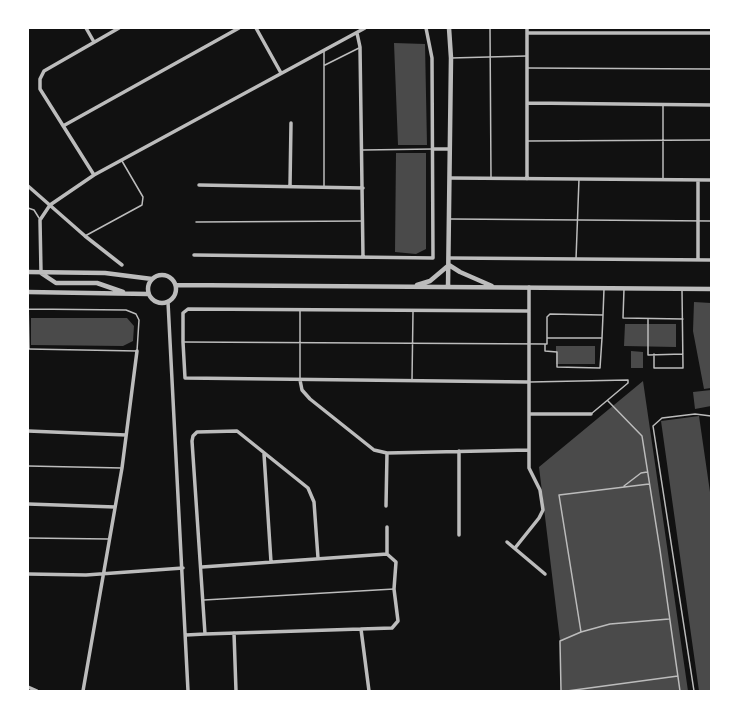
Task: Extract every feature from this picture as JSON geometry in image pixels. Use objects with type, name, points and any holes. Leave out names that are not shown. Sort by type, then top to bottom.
[{"type":"street","points":[[86,28],[94,42]]},
{"type":"street","points":[[94,175],[40,89],[40,79],[44,71],[119,28]]},
{"type":"street","points":[[63,126],[239,28]]},
{"type":"street","points":[[256,28],[281,74]]},
{"type":"street","points":[[41,272],[40,220],[50,205],[94,175],[366,28]]},
{"type":"street","points":[[194,255],[433,258],[434,149],[432,58],[426,28]]},
{"type":"street","points":[[448,287],[452,58],[449,28]]},
{"type":"street","points":[[527,28],[527,179]]},
{"type":"street","points":[[357,33],[360,47],[363,257]]},
{"type":"street","points":[[527,33],[711,33]]},
{"type":"street","points":[[528,103],[711,105]]},
{"type":"street","points":[[290,186],[291,123]]},
{"type":"street","points":[[434,149],[451,149]]},
{"type":"street","points":[[450,178],[711,180]]},
{"type":"street","points":[[698,180],[698,260]]},
{"type":"street","points":[[199,185],[363,188]]},
{"type":"street","points":[[28,186],[85,236],[122,265]]},
{"type":"street","points":[[449,258],[711,260]]},
{"type":"street","points":[[413,287],[430,281],[449,265]]},
{"type":"street","points":[[449,265],[460,272],[494,287]]},
{"type":"street","points":[[28,272],[105,273],[152,279]]},
{"type":"street","points":[[41,272],[56,282],[97,284],[129,294]]},
{"type":"street","points":[[166,275],[174,281],[176,285],[174,297],[168,302],[164,303],[154,301],[148,294],[148,286],[152,279],[156,276],[166,275]]},
{"type":"street","points":[[176,285],[711,289]]},
{"type":"street","points":[[515,548],[539,518],[543,510],[540,490],[529,468],[529,288]]},
{"type":"street","points":[[28,292],[148,294]]},
{"type":"street","points":[[168,302],[183,568],[188,691]]},
{"type":"street","points":[[528,382],[412,382],[185,378],[183,312],[188,309],[529,311]]},
{"type":"street","points":[[83,691],[122,468],[137,351]]},
{"type":"street","points":[[300,380],[302,390],[310,399],[374,450],[387,453],[529,450]]},
{"type":"street","points":[[529,414],[591,414]]},
{"type":"street","points":[[205,634],[202,567],[192,441],[193,436],[197,432],[236,431],[308,488],[312,493],[314,502],[318,558]]},
{"type":"street","points":[[28,432],[126,435]]},
{"type":"street","points":[[459,451],[459,535]]},
{"type":"street","points":[[386,506],[387,453]]},
{"type":"street","points":[[264,454],[271,562]]},
{"type":"street","points":[[28,504],[115,507]]},
{"type":"street","points":[[387,527],[387,554]]},
{"type":"street","points":[[507,542],[545,574]]},
{"type":"street","points":[[186,635],[392,628],[397,624],[394,589],[396,562],[387,554],[202,567]]},
{"type":"street","points":[[28,574],[86,575],[183,568]]},
{"type":"street","points":[[361,629],[368,691]]},
{"type":"street","points":[[234,633],[236,691]]},
{"type":"street","points":[[28,687],[37,691]]},
{"type":"lane","points":[[490,28],[491,178]]},
{"type":"lane","points":[[324,65],[360,47]]},
{"type":"lane","points":[[324,51],[324,187]]},
{"type":"lane","points":[[452,58],[527,56]]},
{"type":"lane","points":[[528,68],[711,69]]},
{"type":"lane","points":[[663,104],[663,180]]},
{"type":"lane","points":[[528,141],[711,140]]},
{"type":"lane","points":[[362,150],[434,149]]},
{"type":"lane","points":[[85,236],[142,205],[143,197],[122,160]]},
{"type":"lane","points":[[576,259],[579,179]]},
{"type":"lane","points":[[28,208],[34,210],[40,220]]},
{"type":"lane","points":[[450,219],[711,221]]},
{"type":"lane","points":[[196,222],[363,222]]},
{"type":"lane","points":[[603,315],[550,314],[548,317],[547,344],[545,344],[545,351],[557,352],[557,367],[600,368],[602,338],[603,315],[604,288]]},
{"type":"lane","points":[[624,288],[623,318],[682,320]]},
{"type":"lane","points":[[654,354],[654,368],[683,368],[682,289]]},
{"type":"lane","points":[[28,297],[28,309],[29,349],[137,351],[139,320],[136,314],[126,310],[28,309]]},
{"type":"lane","points":[[300,309],[300,380]]},
{"type":"lane","points":[[412,382],[413,310]]},
{"type":"lane","points":[[648,318],[648,355],[683,354]]},
{"type":"lane","points":[[547,338],[602,338]]},
{"type":"lane","points":[[183,342],[300,344],[545,344]]},
{"type":"lane","points":[[528,382],[628,380],[628,383],[591,414]]},
{"type":"lane","points":[[608,401],[642,436],[680,691]]},
{"type":"lane","points":[[694,691],[654,426],[662,418],[695,414],[711,416]]},
{"type":"lane","points":[[28,466],[122,468]]},
{"type":"lane","points":[[623,487],[641,473],[647,472]]},
{"type":"lane","points":[[581,632],[559,495],[649,484]]},
{"type":"lane","points":[[28,538],[110,539]]},
{"type":"lane","points":[[203,600],[394,589]]},
{"type":"lane","points":[[561,691],[560,642],[581,632],[610,624],[669,619]]},
{"type":"lane","points":[[567,691],[678,676]]},
{"type":"building","points":[[394,43],[425,44],[427,145],[398,145]]},
{"type":"building","points":[[396,153],[426,153],[426,249],[416,254],[395,252]]},
{"type":"building","points":[[694,302],[711,303],[711,388],[704,389],[693,331]]},
{"type":"building","points":[[31,318],[127,318],[134,326],[133,341],[123,346],[31,345]]},
{"type":"building","points":[[625,324],[676,324],[676,347],[624,346]]},
{"type":"building","points":[[556,346],[595,346],[595,364],[556,364]]},
{"type":"building","points":[[631,351],[643,352],[643,368],[631,368]]},
{"type":"building","points":[[643,381],[688,691],[561,691],[560,641],[539,467]]},
{"type":"building","points":[[711,390],[711,406],[695,409],[693,392]]},
{"type":"building","points":[[699,416],[711,499],[711,691],[699,691],[661,421]]}]
